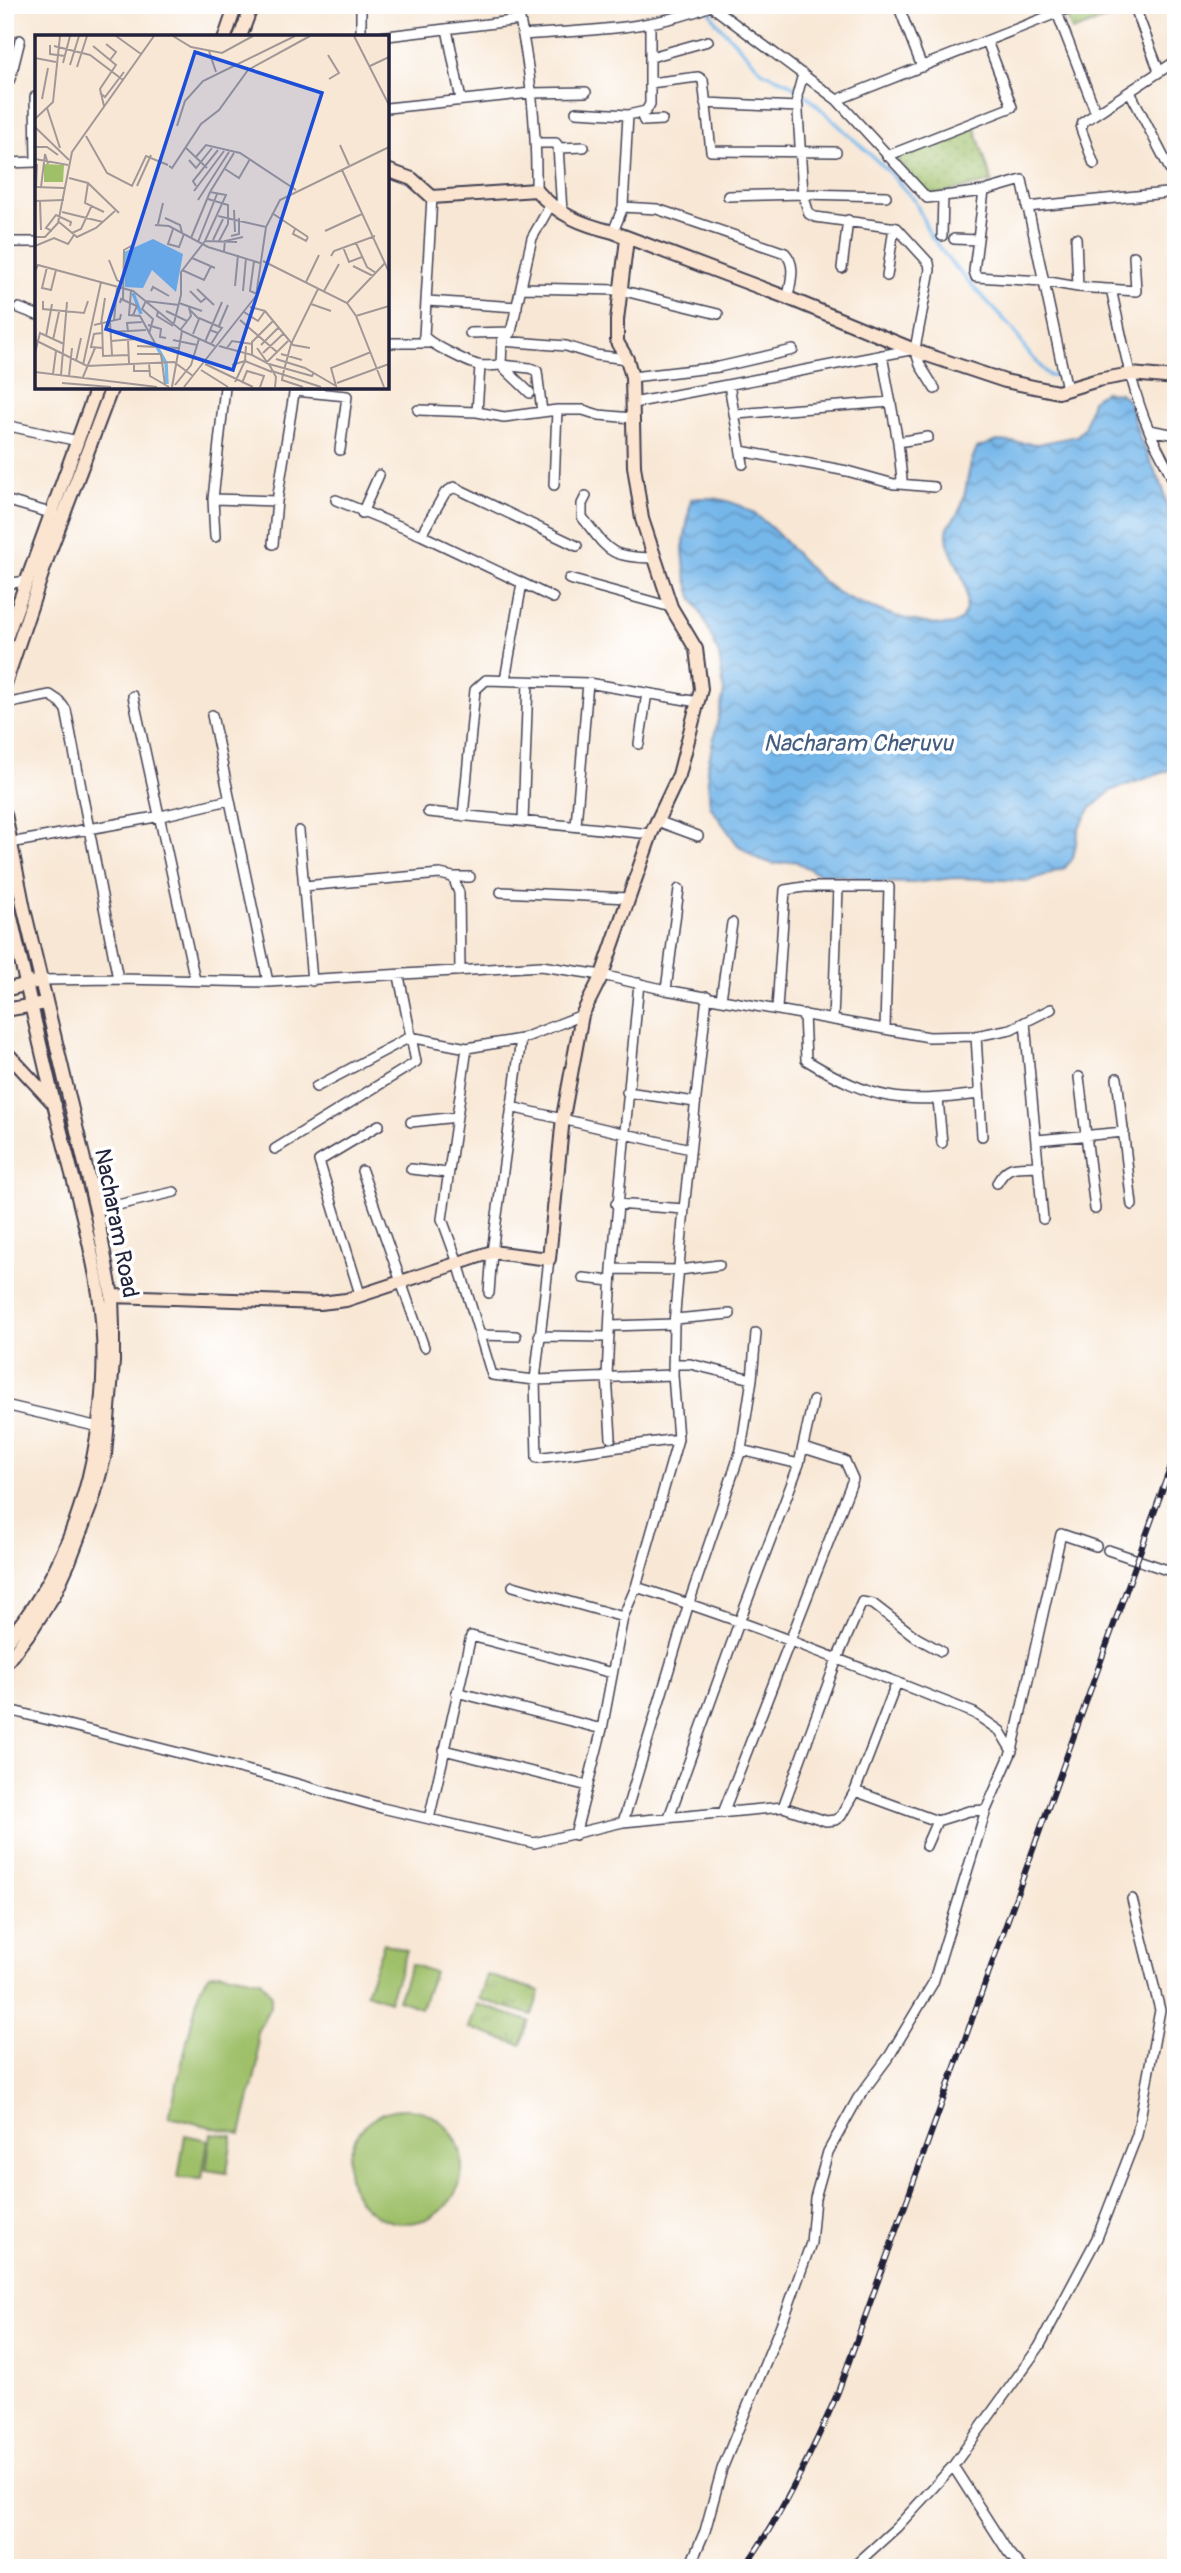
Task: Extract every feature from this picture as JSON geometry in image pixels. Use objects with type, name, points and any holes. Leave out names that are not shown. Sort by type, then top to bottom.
[{"type":"main road","points":[[226,35],[236,5]]},
{"type":"main road","points":[[241,35],[252,5]]},
{"type":"main road","points":[[388,170],[412,179],[432,197],[536,190],[556,209],[587,226],[613,232],[915,349],[1005,380],[1058,392],[1131,374],[1176,378]]},
{"type":"main road","points":[[113,1296],[320,1303],[346,1300],[492,1252],[549,1259],[563,1117],[582,1015],[602,975],[651,834],[678,775],[701,689],[696,649],[671,607],[653,558],[636,490],[632,377],[627,359],[617,342],[627,239]]},
{"type":"main road","points":[[5,684],[78,441],[97,388]]},
{"type":"main road","points":[[5,641],[26,581],[113,388]]},
{"type":"main road","name":"Nacharam Road","points":[[5,814],[96,1210],[113,1296],[111,1399],[105,1455],[97,1486],[54,1595],[5,1664]]},
{"type":"main road","name":"Nacharam Road","points":[[5,890],[82,1212],[99,1293],[103,1337],[99,1427],[90,1472],[72,1530],[39,1598],[5,1643]]},
{"type":"main road","points":[[5,990],[42,980]]},
{"type":"main road","points":[[5,1010],[48,1003]]},
{"type":"main road","points":[[5,1051],[55,1105]]},
{"type":"street","points":[[361,5],[361,35]]},
{"type":"street","points":[[517,5],[537,143],[536,190]]},
{"type":"street","points":[[898,5],[922,67]]},
{"type":"street","points":[[837,100],[987,41],[1055,9],[1077,5]]},
{"type":"street","points":[[1134,5],[1159,71]]},
{"type":"street","points":[[523,35],[650,24],[684,17],[712,6],[837,100],[927,198],[984,191],[1022,180],[1067,389]]},
{"type":"street","points":[[1055,9],[1096,113]]},
{"type":"street","points":[[388,36],[520,20]]},
{"type":"street","points":[[576,112],[640,114],[650,104],[650,24]]},
{"type":"street","points":[[447,29],[461,100]]},
{"type":"street","points":[[5,82],[9,82],[20,40]]},
{"type":"street","points":[[651,57],[708,41]]},
{"type":"street","points":[[887,156],[1012,107],[987,41]]},
{"type":"street","points":[[1094,164],[1081,129],[1083,122],[1176,62]]},
{"type":"street","points":[[803,74],[797,96],[803,194],[809,214],[902,230],[929,263],[930,270],[915,349],[920,365],[935,389]]},
{"type":"street","points":[[650,83],[701,78],[711,151],[836,152]]},
{"type":"street","points":[[388,108],[531,93],[586,92]]},
{"type":"street","points":[[1130,93],[1176,181]]},
{"type":"street","points":[[705,103],[798,107]]},
{"type":"street","points":[[640,114],[643,121],[662,120]]},
{"type":"street","points":[[613,232],[623,207],[628,115]]},
{"type":"street","points":[[530,393],[501,365],[502,341],[511,332],[511,322],[522,288],[532,238],[556,209],[559,148],[556,143],[537,143]]},
{"type":"street","points":[[559,148],[584,147]]},
{"type":"street","points":[[5,163],[35,162]]},
{"type":"street","points":[[984,191],[974,274],[976,277],[1136,291],[1134,256]]},
{"type":"street","points":[[1027,207],[1176,192]]},
{"type":"street","points":[[728,196],[886,196]]},
{"type":"street","points":[[942,236],[943,196]]},
{"type":"street","points":[[428,343],[423,326],[427,301],[432,197]]},
{"type":"street","points":[[623,207],[657,209],[785,253],[793,266],[788,298]]},
{"type":"street","points":[[842,268],[848,220]]},
{"type":"street","points":[[887,276],[894,227]]},
{"type":"street","points":[[954,239],[978,240]]},
{"type":"street","points":[[1076,239],[1078,287]]},
{"type":"street","points":[[5,242],[35,242]]},
{"type":"street","points":[[522,288],[620,290],[718,314]]},
{"type":"street","points":[[1111,289],[1131,374],[1149,430],[1172,474],[1176,489]]},
{"type":"street","points":[[427,301],[517,307]]},
{"type":"street","points":[[19,308],[35,314]]},
{"type":"street","points":[[470,333],[511,332]]},
{"type":"street","points":[[502,341],[566,346],[595,355],[627,359]]},
{"type":"street","points":[[388,342],[428,343],[480,366],[501,365],[537,371],[542,412]]},
{"type":"street","points":[[633,403],[915,349]]},
{"type":"street","points":[[632,377],[719,367],[793,350]]},
{"type":"street","points":[[882,355],[902,468],[902,480],[899,484]]},
{"type":"street","points":[[477,412],[480,366]]},
{"type":"street","points":[[729,385],[743,464]]},
{"type":"street","points":[[215,537],[213,499],[225,388]]},
{"type":"street","points":[[273,544],[295,389],[347,396],[340,450]]},
{"type":"street","points":[[736,414],[891,402]]},
{"type":"street","points":[[418,410],[477,412],[504,417],[557,410],[583,410],[599,415],[632,418]]},
{"type":"street","points":[[554,485],[557,410]]},
{"type":"street","points":[[5,425],[78,441]]},
{"type":"street","points":[[1149,430],[1176,435]]},
{"type":"street","points":[[898,442],[928,437]]},
{"type":"street","points":[[741,451],[899,484],[934,486]]},
{"type":"street","points":[[362,513],[379,475]]},
{"type":"street","points":[[421,536],[444,493],[454,487],[578,546]]},
{"type":"street","points":[[586,496],[582,504],[582,517],[614,553],[626,558],[653,558]]},
{"type":"street","points":[[213,499],[278,501]]},
{"type":"street","points":[[5,500],[57,515]]},
{"type":"street","points":[[336,500],[554,598]]},
{"type":"street","points":[[569,579],[671,607]]},
{"type":"street","points":[[5,584],[26,581]]},
{"type":"street","points":[[505,680],[522,583]]},
{"type":"street","points":[[463,816],[475,690],[486,680],[588,683],[698,702]]},
{"type":"street","points":[[523,821],[528,682]]},
{"type":"street","points":[[576,825],[588,683]]},
{"type":"street","points":[[639,744],[647,693]]},
{"type":"street","points":[[5,704],[50,695],[60,701],[66,710],[118,979]]},
{"type":"street","points":[[133,696],[195,980]]},
{"type":"street","points":[[212,715],[268,982]]},
{"type":"street","points":[[10,843],[161,816],[229,800]]},
{"type":"street","points":[[428,812],[651,834]]},
{"type":"street","points":[[657,821],[698,836]]},
{"type":"street","points":[[299,831],[312,981]]},
{"type":"street","points":[[304,886],[440,874],[470,877]]},
{"type":"street","points":[[453,877],[459,893],[460,971]]},
{"type":"street","points":[[777,1009],[785,890],[804,887],[889,887],[885,1028]]},
{"type":"street","points":[[833,1020],[838,887]]},
{"type":"street","points":[[666,990],[679,889]]},
{"type":"street","points":[[501,892],[628,898]]},
{"type":"street","points":[[721,999],[732,923]]},
{"type":"street","points":[[42,980],[312,981],[541,966],[602,975],[666,990],[929,1037],[976,1036],[1011,1029],[1051,1009]]},
{"type":"street","points":[[275,1149],[416,1062],[399,976]]},
{"type":"street","points":[[611,1438],[607,1376],[611,1281],[616,1204],[639,983]]},
{"type":"street","points":[[576,1835],[602,1729],[623,1617],[636,1587],[678,1439],[673,1375],[675,1322],[707,996]]},
{"type":"street","points":[[804,1014],[806,1060],[840,1080],[894,1099],[938,1099],[979,1094]]},
{"type":"street","points":[[316,1087],[410,1037],[467,1048],[521,1039],[582,1015]]},
{"type":"street","points":[[1025,1022],[1043,1219]]},
{"type":"street","points":[[976,1036],[982,1136]]},
{"type":"street","points":[[489,1293],[492,1252],[521,1039]]},
{"type":"street","points":[[467,1048],[442,1219],[492,1375],[535,1380],[673,1375]]},
{"type":"street","points":[[1079,1077],[1095,1209]]},
{"type":"street","points":[[1118,1078],[1132,1205]]},
{"type":"street","points":[[627,1092],[695,1102]]},
{"type":"street","points":[[938,1099],[942,1143]]},
{"type":"street","points":[[511,1107],[563,1117],[690,1149]]},
{"type":"street","points":[[411,1122],[457,1117]]},
{"type":"street","points":[[360,1294],[319,1161],[379,1125]]},
{"type":"street","points":[[1037,1140],[1124,1132]]},
{"type":"street","points":[[997,1183],[1003,1171],[1008,1168],[1039,1166]]},
{"type":"street","points":[[411,1169],[449,1173]]},
{"type":"street","points":[[362,1171],[424,1347]]},
{"type":"street","points":[[96,1210],[174,1192]]},
{"type":"street","points":[[616,1204],[684,1209]]},
{"type":"street","points":[[549,1259],[535,1380],[537,1458],[678,1439]]},
{"type":"street","points":[[612,1269],[680,1270],[719,1265]]},
{"type":"street","points":[[583,1278],[611,1281]]},
{"type":"street","points":[[610,1326],[675,1322],[730,1314]]},
{"type":"street","points":[[623,1822],[689,1603],[741,1450],[756,1333]]},
{"type":"street","points":[[480,1335],[516,1336]]},
{"type":"street","points":[[539,1336],[609,1337]]},
{"type":"street","points":[[673,1364],[690,1364],[752,1379]]},
{"type":"street","points":[[669,1818],[799,1464],[813,1401]]},
{"type":"street","points":[[5,1405],[99,1427]]},
{"type":"street","points":[[723,1813],[853,1479],[845,1461],[804,1448]]},
{"type":"street","points":[[741,1450],[799,1464]]},
{"type":"street","points":[[689,2568],[705,2531],[722,2469],[787,2310],[811,2243],[815,2198],[828,2152],[858,2098],[890,2055],[933,1983],[986,1810],[1012,1751],[1061,1534],[1096,1546]]},
{"type":"street","points":[[1108,1550],[1176,1573]]},
{"type":"street","points":[[513,1586],[623,1617]]},
{"type":"street","points":[[636,1587],[740,1620],[789,1642],[974,1713],[1000,1731],[1012,1751]]},
{"type":"street","points":[[783,1807],[837,1660],[862,1602],[867,1601],[917,1639],[941,1651]]},
{"type":"street","points":[[429,1819],[471,1636],[612,1673]]},
{"type":"street","points":[[5,1709],[429,1819],[534,1843],[623,1822],[783,1807],[826,1821],[835,1820],[841,1816],[855,1791],[897,1682]]},
{"type":"street","points":[[456,1692],[602,1729]]},
{"type":"street","points":[[444,1750],[588,1786]]},
{"type":"street","points":[[855,1791],[937,1821],[969,1811],[986,1810]]},
{"type":"street","points":[[926,1846],[937,1821]]},
{"type":"street","points":[[852,2568],[897,2527],[953,2466],[1039,2347],[1097,2238],[1137,2135],[1160,2010],[1132,1899]]},
{"type":"street","points":[[953,2466],[1008,2552],[1022,2568]]},
{"type":"green space","points":[[1062,5],[1123,5],[1125,12],[1072,31]]},
{"type":"green space","points":[[974,124],[992,182],[929,196],[894,156]]},
{"type":"green space","points":[[384,1943],[407,1951],[389,2001],[366,1993]]},
{"type":"green space","points":[[411,1964],[434,1972],[421,2008],[398,2000]]},
{"type":"green space","points":[[220,1972],[260,1980],[271,1994],[271,2005],[257,2032],[258,2063],[241,2134],[169,2117],[200,1987],[210,1974]]},
{"type":"green space","points":[[487,1975],[540,1991],[532,2015],[479,1999]]},
{"type":"green space","points":[[477,2004],[529,2021],[521,2045],[469,2028]]},
{"type":"green space","points":[[405,2109],[427,2114],[445,2126],[457,2144],[462,2166],[457,2188],[445,2206],[427,2218],[405,2223],[383,2218],[365,2206],[353,2188],[348,2166],[353,2144],[365,2126],[383,2114]]},
{"type":"green space","points":[[211,2133],[232,2136],[227,2173],[206,2170]]},
{"type":"green space","points":[[185,2135],[208,2140],[202,2179],[178,2178]]},
{"type":"water","name":"Nacharam Cheruvu","points":[[1104,392],[1120,393],[1129,402],[1140,439],[1163,488],[1170,522],[1176,533],[1176,768],[1112,790],[1090,809],[1079,828],[1073,858],[1065,868],[1029,881],[954,878],[912,883],[875,882],[817,873],[795,861],[774,864],[756,858],[737,844],[710,806],[707,769],[724,692],[719,655],[692,597],[685,572],[683,549],[691,499],[716,498],[737,504],[756,515],[820,578],[846,597],[905,619],[930,624],[951,624],[962,618],[967,597],[947,532],[963,502],[977,448],[997,441],[1038,444],[1077,436],[1085,426],[1092,400]]},
{"type":"waterway","points":[[709,9],[717,23],[763,72],[787,82],[808,97],[888,171],[915,201],[930,235],[951,263],[1014,330],[1026,350],[1049,376],[1058,376]]},
{"type":"railway","points":[[744,2568],[796,2482],[838,2392],[1176,1452]]}]
